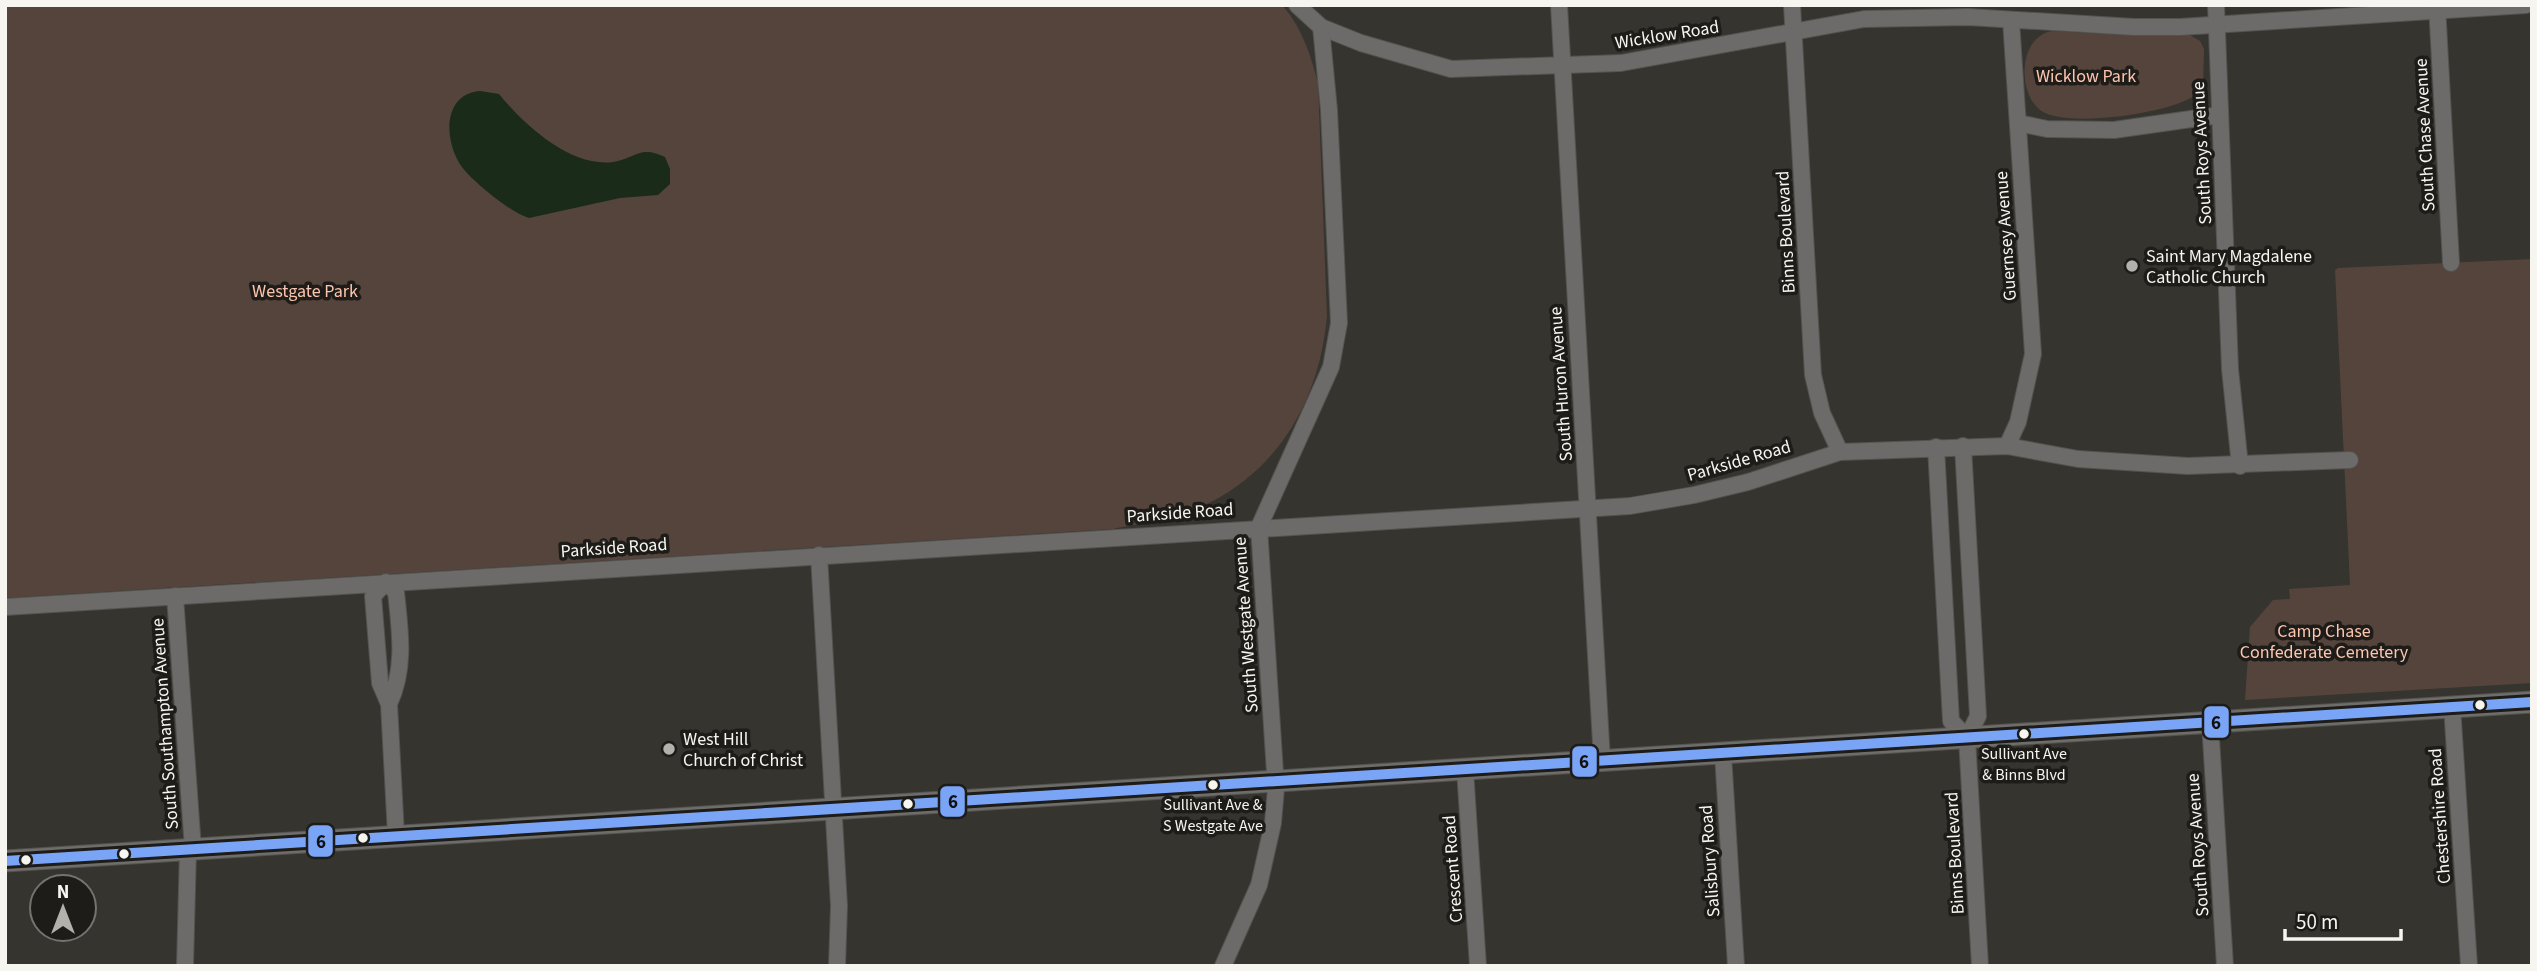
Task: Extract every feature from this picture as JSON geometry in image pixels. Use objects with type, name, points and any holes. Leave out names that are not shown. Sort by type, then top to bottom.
[{"type":"main road","points":[[5,861],[2532,702]]},
{"type":"street","points":[[1297,5],[1321,27]]},
{"type":"street","name":"South Huron Avenue","points":[[1559,5],[1601,761]]},
{"type":"street","name":"Binns Boulevard","points":[[1792,5],[1813,374],[1822,412],[1840,452]]},
{"type":"street","name":"South Roys Avenue","points":[[2216,5],[2230,369],[2240,466]]},
{"type":"street","name":"Wicklow Road","points":[[1321,27],[1361,43],[1451,69],[1562,66],[1658,58],[1793,30],[1864,19],[2008,15],[2134,27],[2526,5]]},
{"type":"street","name":"South Chase Avenue","points":[[2438,8],[2451,263]]},
{"type":"street","name":"Guernsey Avenue","points":[[2007,446],[2018,422],[2033,354],[2008,15]]},
{"type":"street","name":"South Westgate Avenue","points":[[1223,966],[1259,885],[1273,823],[1276,781],[1259,527],[1328,376],[1337,335],[1329,110],[1321,27]]},
{"type":"street","points":[[2018,123],[2047,129],[2114,130],[2219,115]]},
{"type":"street","name":"Binns Boulevard","points":[[1963,446],[1978,716],[1966,738],[1980,966]]},
{"type":"street","name":"Parkside Road","points":[[5,607],[1630,506],[1748,482],[1840,452],[2007,446],[2078,460],[2240,466],[2350,460]]},
{"type":"street","name":"Binns Boulevard","points":[[1936,447],[1951,721],[1966,738]]},
{"type":"street","points":[[819,555],[839,906],[838,966]]},
{"type":"street","points":[[389,704],[399,682],[401,638],[396,592],[386,582],[373,596],[380,683],[389,704],[397,835]]},
{"type":"street","name":"South Southampton Avenue","points":[[175,596],[190,849],[185,966]]},
{"type":"street","name":"Chestershire Road","points":[[2452,706],[2469,966]]},
{"type":"street","name":"South Roys Avenue","points":[[2210,722],[2225,966]]},
{"type":"street","name":"Salisbury Road","points":[[1723,754],[1736,966]]},
{"type":"street","name":"Crescent Road","points":[[1465,770],[1478,966]]},
{"type":"green space","name":"Westgate Park","points":[[5,5],[1282,5],[1300,32],[1318,83],[1327,316],[1316,373],[1294,424],[1278,447],[1259,468],[1237,486],[1188,512],[1113,529],[5,598]]},
{"type":"green space","name":"Wicklow Park","points":[[2053,31],[2125,35],[2188,34],[2200,41],[2204,49],[2203,89],[2192,98],[2174,105],[2126,116],[2077,119],[2043,112],[2034,104],[2028,93],[2025,67],[2027,54],[2033,43],[2041,35]]},
{"type":"green space","name":"Camp Chase Confederate Cemetery","points":[[2532,259],[2532,683],[2245,700],[2250,627],[2273,600],[2290,599],[2289,589],[2350,585],[2335,270]]},
{"type":"shaded area","points":[[480,91],[499,94],[521,118],[549,141],[581,158],[613,162],[643,152],[665,157],[670,169],[670,184],[658,195],[620,198],[529,218],[522,215],[496,199],[472,179],[459,163],[454,151],[449,124],[452,112],[457,102],[467,94]]},
{"type":"transit line","name":"6","points":[[5,861],[2532,702]]},
{"type":"place","name":"Saint Mary Magdalene Catholic Church","points":[[2132,266]]},
{"type":"place","name":"Sullivant Ave & Binns Blvd","points":[[2024,734]]},
{"type":"place","name":"West Hill Church of Christ","points":[[669,749]]},
{"type":"place","name":"Sullivant Ave & S Westgate Ave","points":[[1213,785]]}]
